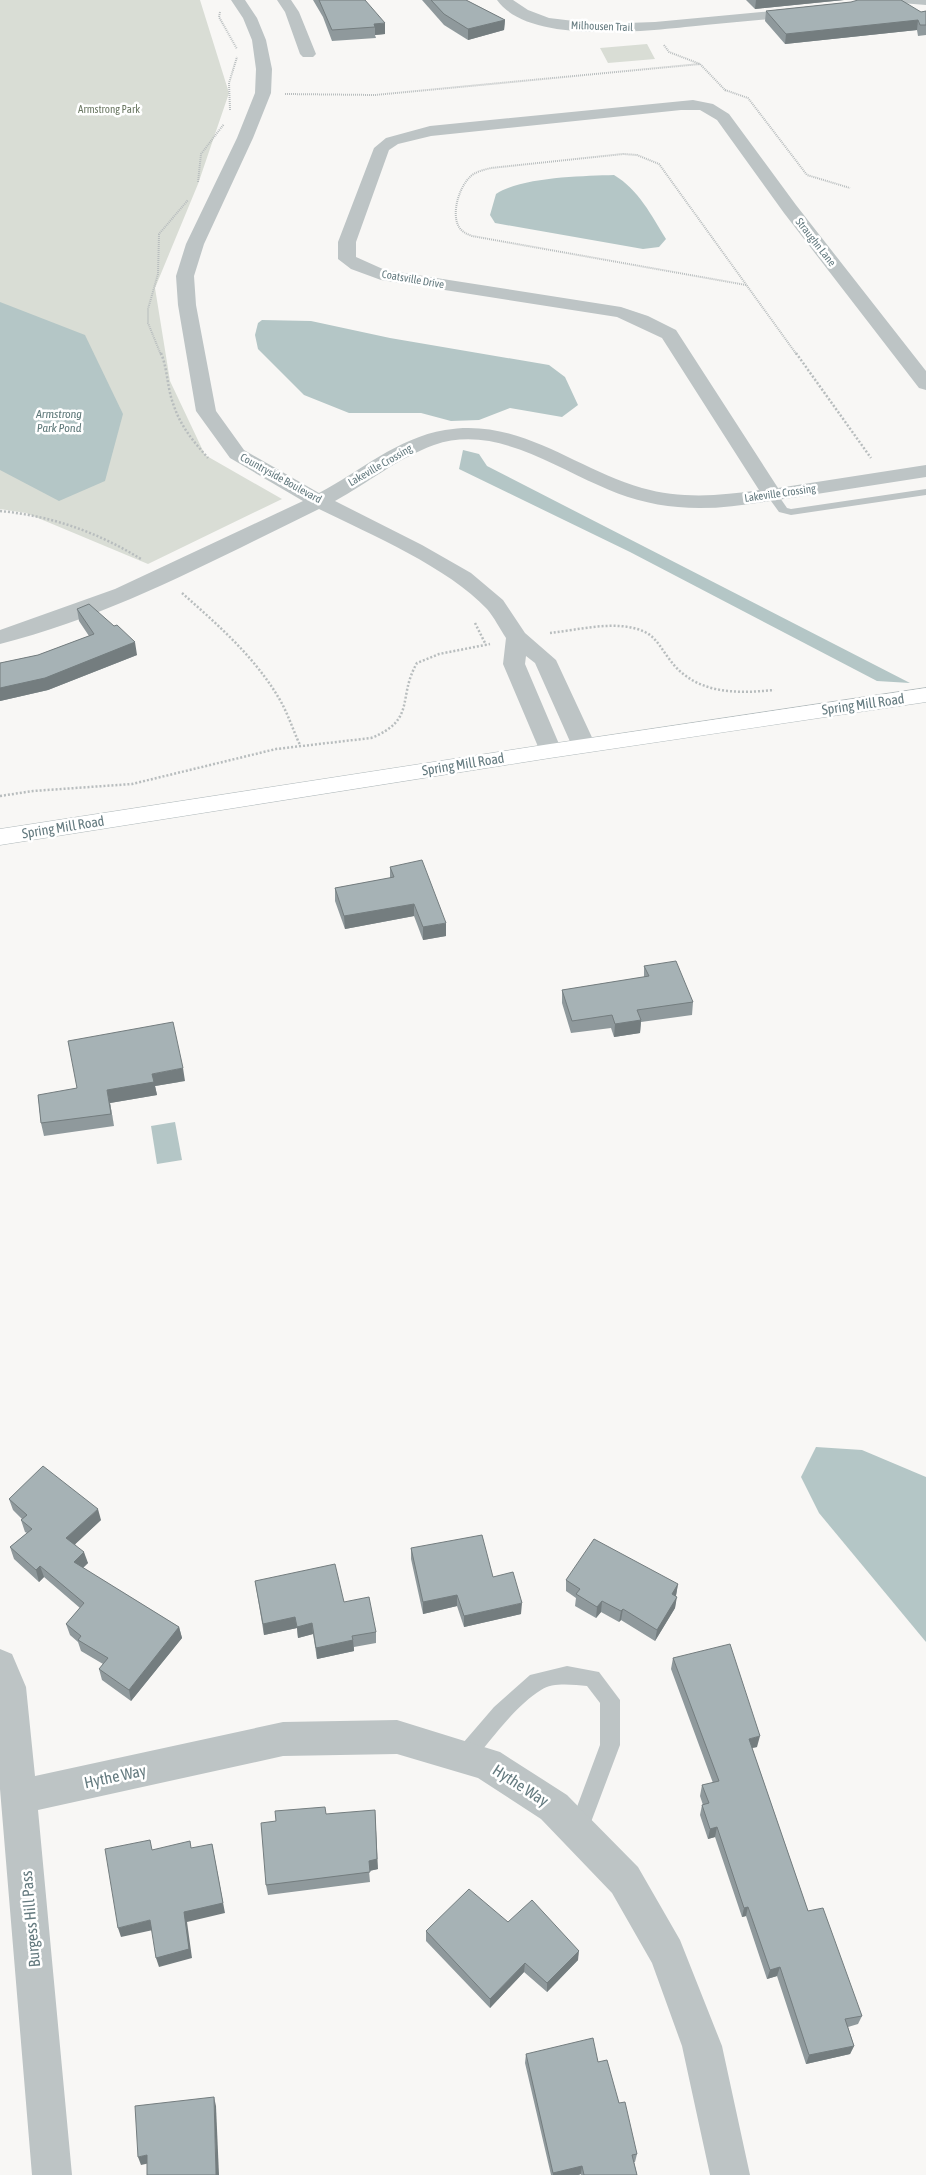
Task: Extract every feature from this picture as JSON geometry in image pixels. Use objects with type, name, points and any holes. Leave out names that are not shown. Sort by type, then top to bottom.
[{"type":"street","name":"Countryside Boulevard","points":[[238,0],[250,18],[259,40],[264,69],[263,94],[245,138],[195,244],[185,276],[187,304],[206,411],[237,454],[300,491],[415,549],[463,578],[495,605],[517,638],[545,660],[584,746]]},
{"type":"street","points":[[284,0],[292,12],[308,54]]},
{"type":"street","name":"Milhousen Trail","points":[[504,0],[523,14],[553,23],[590,28],[650,27],[817,10]]},
{"type":"street","points":[[906,0],[926,1]]},
{"type":"street","name":"Coatsville Drive","points":[[708,106],[681,105],[440,130],[392,141],[382,148],[346,242],[347,259],[380,275],[621,312],[670,334],[772,494]]},
{"type":"street","name":"Straughn Lane","points":[[708,106],[723,117],[790,209],[926,384]]},
{"type":"street","name":"Lakeville Crossing","points":[[0,637],[72,613],[151,580],[321,500],[410,446],[446,436],[472,434],[501,437],[529,446],[603,481],[661,499],[692,502],[772,494],[926,471]]},
{"type":"street","points":[[517,638],[514,664],[550,751]]},
{"type":"street","name":"Spring Mill Road","points":[[0,837],[550,751],[926,695]]},
{"type":"street","name":"Burgess Hill Pass","points":[[0,1665],[9,1687],[52,2175]]},
{"type":"street","name":"Hythe Way","points":[[19,1797],[282,1739],[396,1737],[487,1764],[554,1807],[625,1880],[668,1953],[702,2046],[730,2175]]},
{"type":"lane","points":[[772,494],[783,510],[791,512],[926,492]]},
{"type":"lane","points":[[464,1757],[501,1712],[537,1681],[567,1675],[592,1678],[610,1700],[610,1746],[578,1831]]},
{"type":"path","points":[[220,6],[220,17],[238,51],[234,70],[228,83],[230,111]]},
{"type":"path","points":[[650,27],[669,52],[700,64],[726,90],[748,98],[807,175],[850,188]]},
{"type":"path","points":[[229,94],[375,95],[700,64]]},
{"type":"path","points":[[708,106],[728,98],[726,90]]},
{"type":"path","points":[[198,184],[197,162],[200,153],[222,128],[227,119]]},
{"type":"path","points":[[746,285],[472,236],[459,228],[456,221],[455,216],[459,198],[466,180],[476,172],[485,169],[603,155],[637,155],[659,164],[874,463]]},
{"type":"path","points":[[193,194],[159,234],[158,274],[148,309],[148,323],[165,364],[173,405],[177,414],[185,431],[204,455],[211,459]]},
{"type":"path","points":[[472,618],[486,645]]},
{"type":"path","points":[[0,796],[36,790],[131,784],[156,780],[252,754],[300,745],[328,744],[376,737],[392,728],[402,718],[407,701],[407,682],[417,663],[439,654],[517,638],[607,628],[630,628],[644,632],[656,640],[675,668],[690,682],[706,688],[741,694],[774,690]]},
{"type":"green space","name":"Armstrong Park","points":[[0,0],[200,0],[229,93],[198,184],[155,288],[170,381],[205,455],[282,499],[148,564],[26,513],[0,509]]},
{"type":"green space","points":[[647,44],[655,59],[608,63],[600,48]]},
{"type":"water","points":[[614,175],[631,188],[650,212],[666,239],[659,247],[643,249],[495,223],[490,215],[496,194],[507,188],[553,178]]},
{"type":"water","name":"Armstrong Park Pond","points":[[0,302],[85,335],[123,414],[105,481],[59,501],[0,470]]},
{"type":"water","points":[[262,320],[311,321],[390,338],[549,365],[565,377],[578,405],[562,417],[510,408],[479,420],[451,421],[421,413],[349,413],[304,395],[258,349],[255,335],[258,323]]},
{"type":"water","points":[[463,450],[479,454],[487,466],[910,683],[877,681],[630,552],[459,469]]},
{"type":"water","points":[[175,1122],[182,1160],[157,1164],[151,1126]]},
{"type":"water","points":[[816,1447],[862,1450],[926,1477],[926,1642],[819,1513],[801,1477]]},
{"type":"building","points":[[319,0],[365,0],[385,23],[374,24],[375,27],[332,30]]},
{"type":"building","points":[[431,0],[466,0],[505,20],[468,29],[444,14]]},
{"type":"building","points":[[858,0],[901,0],[921,12],[926,11],[926,25],[920,25],[918,20],[786,34],[766,11],[851,2]]},
{"type":"building","points":[[89,604],[114,626],[117,625],[135,642],[45,678],[0,688],[0,663],[38,655],[94,634],[77,609]]},
{"type":"building","points":[[422,860],[446,923],[423,927],[414,904],[344,916],[335,888],[394,877],[390,867]]},
{"type":"building","points":[[676,961],[693,1002],[637,1010],[641,1020],[615,1024],[612,1015],[572,1021],[562,990],[649,976],[644,966]]},
{"type":"building","points":[[173,1022],[183,1068],[152,1074],[154,1082],[107,1090],[111,1114],[41,1123],[38,1095],[77,1088],[68,1041]]},
{"type":"building","points":[[43,1466],[98,1509],[66,1538],[84,1552],[74,1562],[179,1627],[129,1690],[99,1669],[108,1658],[78,1640],[81,1636],[66,1624],[84,1603],[40,1566],[36,1570],[10,1547],[32,1529],[21,1520],[27,1515],[9,1499]]},
{"type":"building","points":[[482,1535],[493,1577],[513,1572],[522,1603],[464,1616],[457,1595],[423,1602],[411,1548]]},
{"type":"building","points":[[594,1539],[678,1584],[672,1594],[677,1597],[657,1630],[623,1609],[621,1611],[602,1601],[597,1607],[576,1594],[580,1589],[566,1580]]},
{"type":"building","points":[[335,1564],[344,1602],[369,1597],[376,1632],[352,1636],[353,1640],[316,1648],[312,1623],[297,1627],[295,1617],[263,1624],[255,1581]]},
{"type":"building","points":[[730,1644],[760,1736],[749,1739],[808,1911],[823,1908],[862,2016],[845,2019],[854,2046],[809,2055],[780,1967],[770,1970],[748,1907],[744,1908],[717,1827],[710,1829],[702,1805],[709,1803],[702,1785],[719,1781],[673,1658]]},
{"type":"building","points":[[325,1807],[326,1814],[375,1810],[377,1859],[369,1861],[370,1872],[266,1885],[261,1823],[276,1821],[275,1811]]},
{"type":"building","points":[[150,1840],[152,1850],[190,1841],[191,1848],[212,1844],[223,1903],[184,1912],[189,1949],[156,1958],[150,1920],[118,1928],[105,1849]]},
{"type":"building","points":[[469,1889],[508,1922],[532,1900],[579,1951],[547,1983],[525,1963],[490,1999],[426,1931]]},
{"type":"building","points":[[593,2038],[598,2062],[607,2060],[619,2103],[625,2102],[637,2154],[632,2155],[637,2175],[584,2175],[582,2166],[553,2173],[526,2054]]},
{"type":"building","points":[[214,2097],[216,2175],[147,2175],[147,2155],[138,2157],[135,2106]]}]
